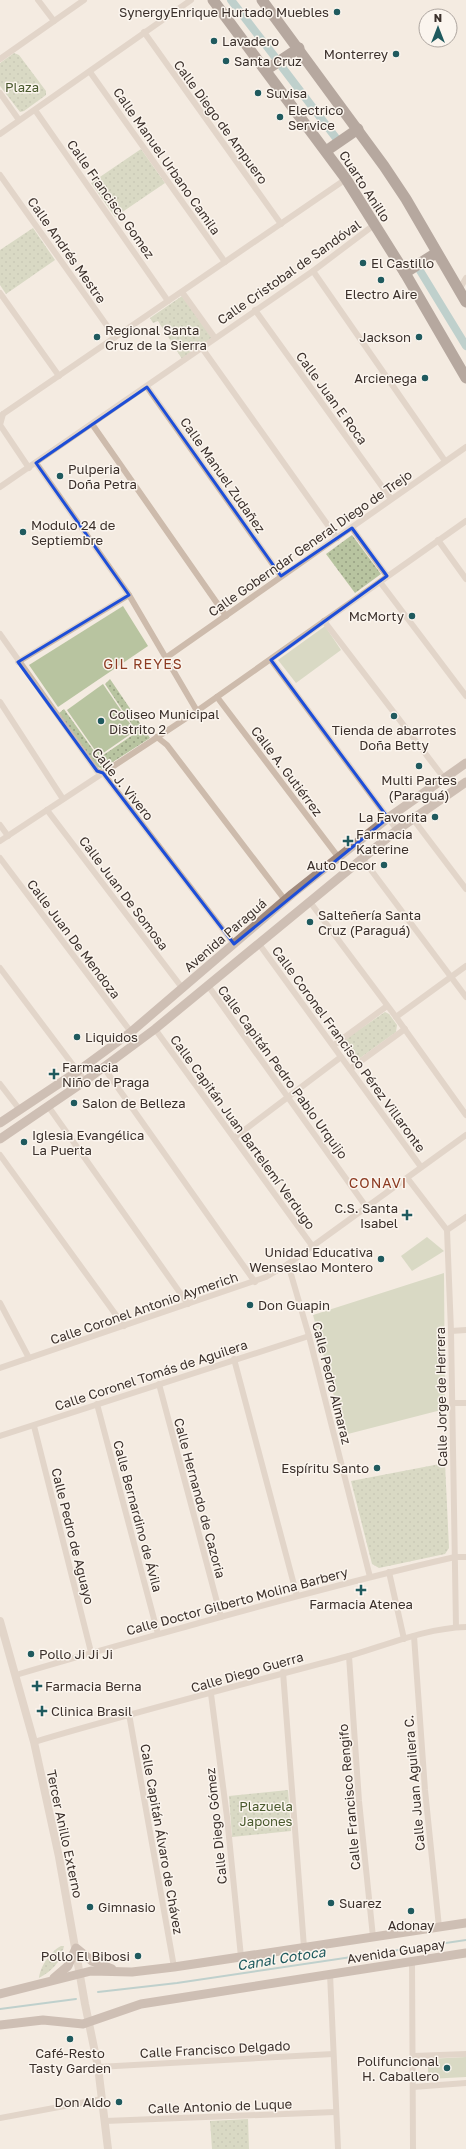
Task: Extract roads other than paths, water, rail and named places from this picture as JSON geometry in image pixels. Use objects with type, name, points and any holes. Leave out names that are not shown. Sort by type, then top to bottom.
[{"type":"highway","name":"Cuarto Anillo","points":[[213,0],[270,67],[330,148],[346,179],[374,225],[409,270],[466,378]]},
{"type":"highway","name":"Cuarto Anillo","points":[[262,0],[295,51],[358,129],[406,199],[436,253],[462,292],[466,302]]},
{"type":"highway","points":[[270,67],[295,51]]},
{"type":"highway","points":[[330,148],[358,129]]},
{"type":"highway","points":[[409,270],[436,253]]},
{"type":"main road","name":"Avenida Paraguá","points":[[0,1123],[78,1071],[131,1032],[285,900],[388,818],[466,763]]},
{"type":"main road","points":[[0,1139],[104,1068],[155,1029],[209,987],[397,830],[466,782]]},
{"type":"main road","name":"Avenida Guapay","points":[[0,1994],[80,1974],[117,1971],[132,1972],[174,1967],[466,1923]]},
{"type":"main road","points":[[49,1982],[66,1969],[72,1961],[76,1948],[92,1960],[117,1971]]},
{"type":"main road","name":"Avenida Guapay","points":[[0,2025],[43,2020],[65,2024],[89,2023],[141,2004],[412,1960],[466,1953]]},
{"type":"street","points":[[38,0],[54,21]]},
{"type":"street","points":[[0,59],[84,0]]},
{"type":"street","points":[[0,134],[191,0]]},
{"type":"street","name":"Calle Diego de Ampuero","points":[[144,32],[281,224]]},
{"type":"street","name":"Calle Manuel Urbano Camila","points":[[90,72],[225,262]]},
{"type":"street","points":[[0,93],[19,120]]},
{"type":"street","name":"Calle Francisco Gomez","points":[[36,110],[168,301]]},
{"type":"street","name":"Calle Andrés Mestre","points":[[0,175],[115,337]]},
{"type":"street","points":[[29,468],[0,425],[1,412],[59,376],[346,179]]},
{"type":"street","name":"Calle Cristobal de Sandóval","points":[[0,487],[313,271],[374,225]]},
{"type":"street","points":[[313,271],[445,461]]},
{"type":"street","points":[[462,292],[466,278]]},
{"type":"street","points":[[182,292],[215,338]]},
{"type":"street","points":[[0,293],[59,376]]},
{"type":"street","name":"Calle Juan E Roca","points":[[255,310],[391,499]]},
{"type":"street","points":[[202,348],[337,538]]},
{"type":"street","name":"Calle Manuel Zudañez","points":[[147,386],[281,576]]},
{"type":"street","points":[[92,424],[226,616]]},
{"type":"street","name":"Calle Goberndar General Diego de Trejo","points":[[167,657],[466,447]]},
{"type":"street","points":[[36,463],[129,595],[167,657],[197,711]]},
{"type":"street","points":[[0,841],[197,711],[466,521]]},
{"type":"street","points":[[352,528],[387,576]]},
{"type":"street","points":[[438,540],[466,579]]},
{"type":"street","points":[[380,582],[466,696]]},
{"type":"street","points":[[18,662],[129,595]]},
{"type":"street","points":[[324,621],[444,778]]},
{"type":"street","name":"Calle J. Vivero","points":[[0,634],[18,662],[97,771],[103,774],[234,944]]},
{"type":"street","points":[[271,660],[397,830]]},
{"type":"street","name":"Calle A. Gutiérrez","points":[[217,697],[339,858]]},
{"type":"street","points":[[0,702],[63,799]]},
{"type":"street","points":[[157,737],[168,745],[285,900]]},
{"type":"street","name":"Calle Juan De Somosa","points":[[47,810],[183,988]]},
{"type":"street","points":[[413,819],[466,889]]},
{"type":"street","points":[[0,825],[8,836]]},
{"type":"street","name":"Calle Juan De Mendoza","points":[[0,858],[131,1032]]},
{"type":"street","points":[[362,858],[466,997]]},
{"type":"street","points":[[310,902],[396,1017],[466,1115]]},
{"type":"street","name":"Calle Coronel Francisco Pérez Villaronte","points":[[260,944],[421,1167]]},
{"type":"street","points":[[396,1017],[466,966]]},
{"type":"street","points":[[0,968],[85,1081]]},
{"type":"street","name":"Calle Capitán Pedro Pablo Urquijo","points":[[209,987],[367,1208]]},
{"type":"street","points":[[334,1045],[387,1006]]},
{"type":"street","name":"Calle Capitán Juan Bartelemí Verdugo","points":[[155,1029],[313,1247]]},
{"type":"street","points":[[350,1069],[405,1030]]},
{"type":"street","points":[[234,1138],[341,1058]]},
{"type":"street","points":[[104,1068],[255,1282]]},
{"type":"street","points":[[0,1084],[20,1110]]},
{"type":"street","points":[[48,1106],[188,1304]]},
{"type":"street","name":"Calle Coronel Antonio Aymerich","points":[[0,1368],[255,1282],[288,1264],[313,1247],[408,1179],[421,1167],[466,1135]]},
{"type":"street","points":[[0,1155],[124,1326]]},
{"type":"street","points":[[408,1179],[447,1230],[466,1217]]},
{"type":"street","name":"Calle Jorge de Herrera","points":[[447,1230],[451,1331],[456,1627]]},
{"type":"street","name":"Calle Pedro Almaraz","points":[[288,1264],[309,1336],[370,1577]]},
{"type":"street","points":[[0,1303],[29,1358]]},
{"type":"street","points":[[451,1331],[466,1330]]},
{"type":"street","name":"Calle Coronel Tomás de Aguilera","points":[[0,1436],[234,1359],[309,1336]]},
{"type":"street","points":[[234,1359],[297,1596]]},
{"type":"street","name":"Calle Hernando de Cazoria","points":[[159,1384],[221,1617]]},
{"type":"street","points":[[452,1403],[466,1403]]},
{"type":"street","name":"Calle Bernardino de Ávila","points":[[97,1404],[158,1634]]},
{"type":"street","name":"Calle Pedro de Aguayo","points":[[34,1426],[91,1652]]},
{"type":"street","name":"Calle Doctor Gilberto Molina Barbery","points":[[16,1675],[91,1652],[297,1596],[389,1572],[455,1557],[466,1557]]},
{"type":"street","points":[[389,1572],[404,1639]]},
{"type":"street","name":"Tercer Anillo Externo","points":[[0,1621],[34,1742],[59,1858],[82,1988],[98,2067],[108,2149]]},
{"type":"street","name":"Calle Diego Guerra","points":[[34,1742],[129,1714],[212,1694],[283,1672],[349,1656],[414,1636],[456,1627],[466,1627]]},
{"type":"street","name":"Calle Juan Aguilera C.","points":[[414,1636],[425,1790],[439,1927]]},
{"type":"street","name":"Calle Francisco Rengifo","points":[[349,1656],[359,1801],[373,1937]]},
{"type":"street","points":[[283,1672],[304,1947]]},
{"type":"street","name":"Calle Diego Gómez","points":[[212,1694],[228,1818],[241,1957]]},
{"type":"street","name":"Calle Capitán Álvaro de Chávez","points":[[129,1714],[174,1967]]},
{"type":"street","points":[[412,1960],[413,2149]]},
{"type":"street","points":[[330,1974],[335,2112],[338,2149]]},
{"type":"street","name":"Calle Francisco Delgado","points":[[98,2067],[333,2054]]},
{"type":"street","points":[[413,2056],[466,2054]]},
{"type":"street","points":[[413,2087],[466,2082]]},
{"type":"street","points":[[0,2118],[102,2099]]},
{"type":"street","name":"Calle Antonio de Luque","points":[[105,2121],[335,2112]]},
{"type":"waterway","points":[[231,0],[275,57]]},
{"type":"waterway","points":[[282,67],[336,138]]},
{"type":"waterway","points":[[419,269],[466,346]]},
{"type":"waterway","name":"Canal Cotoca","points":[[98,1992],[177,1983],[466,1940]]},
{"type":"waterway","points":[[0,2009],[76,1999]]},
{"type":"place","name":"SynergyEnrique Hurtado Muebles","points":[[337,12]]},
{"type":"place","name":"Lavadero","points":[[214,41]]},
{"type":"place","name":"Monterrey","points":[[396,54]]},
{"type":"place","name":"Santa Cruz","points":[[226,61]]},
{"type":"place","name":"Suvisa","points":[[258,93]]},
{"type":"place","name":"Electrico Service","points":[[280,117]]},
{"type":"place","name":"El Castillo","points":[[363,263]]},
{"type":"place","name":"Electro Aire","points":[[381,280]]},
{"type":"place","name":"Regional Santa Cruz de la Sierra","points":[[97,337]]},
{"type":"place","name":"Jackson","points":[[419,337]]},
{"type":"place","name":"Arcienega","points":[[425,378]]},
{"type":"place","name":"Pulperia Doña Petra","points":[[60,476]]},
{"type":"place","name":"Modulo 24 de Septiembre","points":[[23,532]]},
{"type":"place","name":"McMorty","points":[[412,616]]},
{"type":"place","name":"Tienda de abarrotes Doña Betty","points":[[394,716]]},
{"type":"place","name":"Coliseo Municipal Distrito 2","points":[[101,721]]},
{"type":"place","name":"Multi Partes (Paraguá)","points":[[419,766]]},
{"type":"place","name":"La Favorita","points":[[435,817]]},
{"type":"place","name":"Farmacia Katerine","points":[[348,841]]},
{"type":"place","name":"Auto Decor","points":[[384,865]]},
{"type":"place","name":"Salteñería Santa Cruz (Paraguá)","points":[[310,922]]},
{"type":"place","name":"Liquidos","points":[[77,1037]]},
{"type":"place","name":"Farmacia Niño de Praga","points":[[54,1074]]},
{"type":"place","name":"Salon de Belleza","points":[[74,1103]]},
{"type":"place","name":"Iglesia Evangélica La Puerta","points":[[24,1142]]},
{"type":"place","name":"C.S. Santa Isabel","points":[[407,1215]]},
{"type":"place","name":"Unidad Educativa Wenseslao Montero","points":[[381,1259]]},
{"type":"place","name":"Don Guapin","points":[[250,1305]]},
{"type":"place","name":"Espíritu Santo","points":[[377,1468]]},
{"type":"place","name":"Farmacia Atenea","points":[[361,1590]]},
{"type":"place","name":"Pollo Ji Ji Ji","points":[[31,1654]]},
{"type":"place","name":"Farmacia Berna","points":[[37,1686]]},
{"type":"place","name":"Clinica Brasil","points":[[42,1711]]},
{"type":"place","name":"Suarez","points":[[331,1903]]},
{"type":"place","name":"Gimnasio","points":[[90,1907]]},
{"type":"place","name":"Adonay","points":[[411,1911]]},
{"type":"place","name":"Pollo El Bibosi","points":[[138,1956]]},
{"type":"place","name":"Café-Resto Tasty Garden","points":[[70,2039]]},
{"type":"place","name":"Polifuncional H. Caballero","points":[[447,2068]]},
{"type":"place","name":"Don Aldo","points":[[119,2102]]},
{"type":"district","name":"GIL REYES","points":[[143,663]]},
{"type":"district","name":"CONAVI","points":[[378,1182]]},
{"type":"park label","name":"Plaza","points":[[22,87]]},
{"type":"park label","name":"Plazuela Japones","points":[[266,1814]]}]
